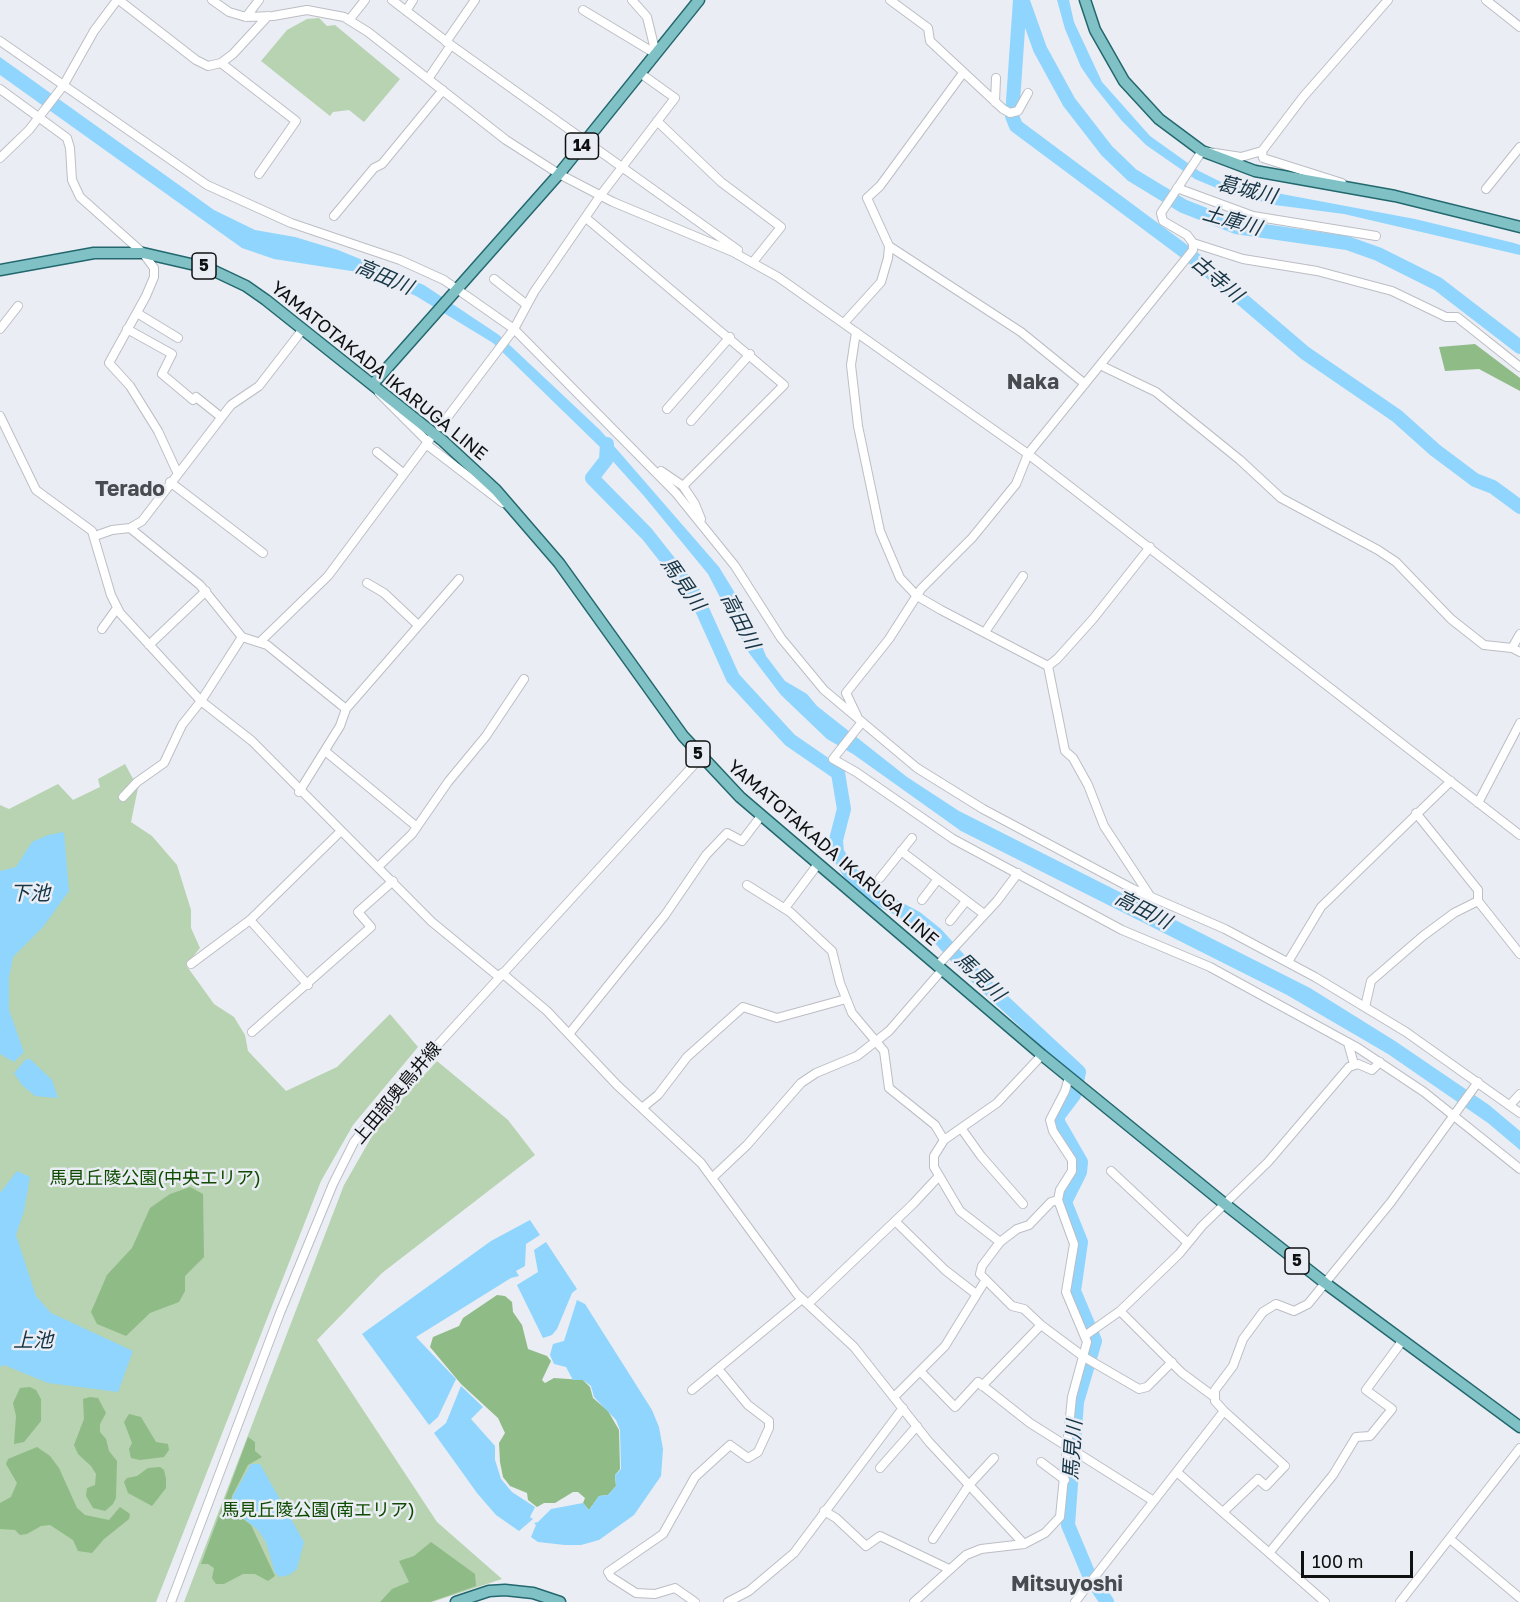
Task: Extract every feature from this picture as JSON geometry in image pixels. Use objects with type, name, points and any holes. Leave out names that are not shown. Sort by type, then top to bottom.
[{"type":"main road","name":"14","points":[[374,384],[559,174],[699,0]]},
{"type":"main road","points":[[1085,0],[1095,30],[1124,81],[1159,119],[1202,151],[1255,171],[1352,187],[1520,227]]},
{"type":"main road","name":"YAMATOTAKADA IKARUGA LINE","points":[[0,270],[94,253],[143,253],[194,263],[223,274],[257,293],[374,384],[463,458],[516,512],[559,563],[668,716],[701,757],[761,816],[1042,1055],[1226,1205],[1325,1283],[1520,1427]]},
{"type":"main road","points":[[456,1602],[482,1593],[505,1590],[533,1593],[560,1602]]},
{"type":"street","points":[[0,158],[38,118],[63,86],[94,31],[118,0],[196,60],[208,66],[220,63],[240,48],[268,16]]},
{"type":"street","points":[[212,0],[229,12],[246,17],[318,10],[350,20],[519,149],[559,174],[600,196],[753,262]]},
{"type":"street","points":[[246,17],[259,0]]},
{"type":"street","points":[[350,20],[365,0]]},
{"type":"street","points":[[392,0],[448,44],[753,262],[844,323],[1028,454],[1520,835]]},
{"type":"street","points":[[406,11],[413,0]]},
{"type":"street","points":[[428,79],[475,0]]},
{"type":"street","points":[[632,0],[647,17],[656,54]]},
{"type":"street","points":[[890,0],[928,28],[930,41],[1006,111],[1018,111],[1028,93]]},
{"type":"street","points":[[1388,0],[1302,97],[1262,151],[1241,157],[1202,151],[1162,207],[1163,221],[1187,235],[1193,243],[1243,259],[1317,271],[1392,291],[1446,316],[1457,317],[1520,367]]},
{"type":"street","points":[[1486,0],[1520,27]]},
{"type":"street","points":[[583,10],[656,54]]},
{"type":"street","points":[[0,40],[207,185],[298,226],[400,260],[458,288],[514,328],[655,469],[741,574],[794,655],[824,690],[901,757],[960,796],[1150,897],[1225,929],[1288,962],[1365,1007],[1520,1113]]},
{"type":"street","points":[[220,63],[296,121],[259,174]]},
{"type":"street","points":[[440,427],[514,328],[600,196],[675,98],[640,73]]},
{"type":"street","points":[[963,73],[880,186],[867,198],[889,246],[1021,332],[1085,384]]},
{"type":"street","points":[[995,102],[996,78]]},
{"type":"street","points":[[0,89],[67,138],[70,143],[70,171],[81,197],[143,253],[155,272],[109,363],[130,386],[158,430],[177,472]]},
{"type":"street","points":[[334,216],[374,168],[382,164],[443,90]]},
{"type":"street","points":[[657,122],[721,182],[781,227],[753,262]]},
{"type":"street","points":[[1486,189],[1520,147]]},
{"type":"street","points":[[1262,151],[1263,158],[1352,187]]},
{"type":"street","points":[[1177,188],[1253,216],[1376,236]]},
{"type":"street","points":[[586,218],[730,337],[784,385],[683,486]]},
{"type":"street","points":[[860,722],[846,693],[889,639],[917,596],[972,538],[1016,484],[1028,454],[1102,366],[1192,250],[1193,243]]},
{"type":"street","points":[[844,323],[881,282],[889,246]]},
{"type":"street","points":[[494,279],[527,305]]},
{"type":"street","points":[[0,329],[18,306]]},
{"type":"street","points":[[136,313],[178,338]]},
{"type":"street","points":[[127,328],[172,354],[162,374],[193,400],[196,396],[221,417]]},
{"type":"street","points":[[95,537],[130,528],[142,521],[221,417],[236,400],[259,386],[303,329]]},
{"type":"street","points":[[856,332],[851,365],[858,426],[880,531],[900,578],[917,596],[1048,666]]},
{"type":"street","points":[[667,410],[730,337]]},
{"type":"street","points":[[692,421],[750,354]]},
{"type":"street","points":[[1102,366],[1156,392],[1240,460],[1281,498],[1396,562],[1451,619],[1484,645],[1516,650],[1520,634]]},
{"type":"street","points":[[374,384],[384,400],[428,442],[516,512]]},
{"type":"street","points":[[0,416],[36,490],[89,528],[95,537],[111,595],[117,608],[149,645],[201,701],[243,734],[432,922],[547,1011],[642,1108],[694,1156],[805,1302],[854,1347],[917,1426],[1024,1544]]},
{"type":"street","points":[[261,641],[328,576],[428,442]]},
{"type":"street","points":[[377,452],[403,473]]},
{"type":"street","points":[[655,469],[683,486],[695,504],[702,524]]},
{"type":"street","points":[[170,482],[263,553]]},
{"type":"street","points":[[130,528],[206,591],[242,637],[261,641],[313,679],[346,709]]},
{"type":"street","points":[[1048,666],[1093,619],[1150,547]]},
{"type":"street","points":[[985,632],[1023,576]]},
{"type":"street","points":[[299,792],[325,751],[346,709],[459,579]]},
{"type":"street","points":[[367,584],[384,593],[418,625]]},
{"type":"street","points":[[149,645],[206,591]]},
{"type":"street","points":[[102,628],[117,608]]},
{"type":"street","points":[[123,797],[137,782],[164,762],[182,725],[201,701],[242,637]]},
{"type":"street","points":[[1048,666],[1065,751],[1073,758],[1088,785],[1104,826],[1150,897]]},
{"type":"street","points":[[378,866],[417,827],[448,782],[486,736],[524,679]]},
{"type":"street","points":[[860,722],[833,759],[856,772],[947,835],[1122,930],[1203,964],[1348,1042],[1454,1114],[1520,1169]]},
{"type":"street","points":[[1478,803],[1520,723]]},
{"type":"street","points":[[325,751],[417,827]]},
{"type":"street","name":"上田部奥鳥井線","points":[[171,1602],[272,1335],[343,1163],[366,1125],[701,757]]},
{"type":"street","points":[[1288,962],[1322,907],[1451,781]]},
{"type":"street","points":[[1416,813],[1478,890],[1478,901],[1520,954]]},
{"type":"street","points":[[569,1034],[665,915],[706,855],[727,833],[742,841],[761,816]]},
{"type":"street","points":[[191,964],[250,920],[341,831]]},
{"type":"street","points":[[880,878],[912,838]]},
{"type":"street","points":[[902,851],[984,915]]},
{"type":"street","points":[[785,908],[818,864]]},
{"type":"street","points":[[712,1178],[747,1145],[806,1079],[857,1056],[896,1025],[939,968],[946,955],[984,915],[1018,873]]},
{"type":"street","points":[[922,900],[938,879]]},
{"type":"street","points":[[252,1032],[308,985],[371,927],[358,912],[393,881]]},
{"type":"street","points":[[747,885],[785,908],[832,951],[852,1013],[884,1050],[890,1088],[935,1125],[944,1140]]},
{"type":"street","points":[[950,921],[966,901]]},
{"type":"street","points":[[1365,1007],[1371,981],[1423,936],[1454,913],[1478,901]]},
{"type":"street","points":[[250,920],[308,985]]},
{"type":"street","points":[[642,1108],[658,1095],[687,1057],[743,1007],[777,1018],[846,999]]},
{"type":"street","points":[[1348,1042],[1354,1064]]},
{"type":"street","points":[[1000,1242],[960,1211],[933,1162],[944,1140],[996,1102],[1042,1055]]},
{"type":"street","points":[[1354,1064],[1372,1070],[1380,1062]]},
{"type":"street","points":[[1090,1332],[1120,1311],[1226,1205],[1354,1064]]},
{"type":"street","points":[[914,1602],[949,1569],[973,1552],[1024,1544],[1045,1533],[1056,1523],[1062,1509],[1065,1480],[1073,1451],[1071,1397],[1088,1358],[1090,1332],[1066,1292],[1066,1281],[1074,1244],[1058,1200],[1060,1190],[1072,1171],[1072,1160],[1053,1131],[1050,1120],[1070,1078]]},
{"type":"street","points":[[1213,1396],[1236,1361],[1243,1339],[1263,1312],[1276,1304],[1299,1311],[1308,1304],[1391,1202],[1478,1083]]},
{"type":"street","points":[[1510,1105],[1520,1094]]},
{"type":"street","points":[[961,1128],[987,1164],[1023,1204]]},
{"type":"street","points":[[1111,1171],[1188,1243]]},
{"type":"street","points":[[692,1390],[805,1302],[895,1221],[939,1176]]},
{"type":"street","points":[[1058,1200],[1051,1202],[1029,1225],[1017,1229],[1000,1242],[980,1270],[985,1281],[1012,1306],[1024,1309],[1041,1325],[1088,1358],[1140,1389],[1147,1387],[1172,1362]]},
{"type":"street","points":[[895,1221],[938,1264],[976,1294]]},
{"type":"street","points":[[894,1397],[945,1346],[985,1281]]},
{"type":"street","points":[[1120,1311],[1172,1362],[1213,1396],[1224,1411],[1285,1467],[1266,1486],[1258,1479],[1223,1512]]},
{"type":"street","points":[[982,1386],[1041,1325]]},
{"type":"street","points":[[1269,1553],[1333,1475],[1356,1437],[1367,1436],[1392,1409],[1366,1390],[1403,1340]]},
{"type":"street","points":[[694,1602],[675,1588],[655,1594],[636,1593],[611,1577],[608,1572],[663,1534],[695,1477],[730,1445],[748,1458],[758,1452],[770,1428],[769,1421],[748,1405],[719,1370]]},
{"type":"street","points":[[920,1371],[955,1407],[978,1382],[1030,1423],[1152,1500]]},
{"type":"street","points":[[728,1602],[749,1591],[781,1566],[799,1547],[903,1408]]},
{"type":"street","points":[[1075,1602],[1152,1500],[1178,1473],[1224,1411]]},
{"type":"street","points":[[880,1468],[917,1426]]},
{"type":"street","points":[[1400,1602],[1520,1448]]},
{"type":"street","points":[[933,1539],[969,1485],[994,1458]]},
{"type":"street","points":[[1041,1462],[1065,1480]]},
{"type":"street","points":[[1178,1473],[1325,1602]]},
{"type":"street","points":[[824,1511],[866,1546],[880,1536],[949,1569]]},
{"type":"street","points":[[1450,1539],[1520,1598]]},
{"type":"green space","points":[[319,18],[327,26],[335,25],[400,79],[364,122],[349,110],[333,112],[330,116],[261,61],[287,30],[307,19]]},
{"type":"green space","points":[[1475,344],[1520,378],[1520,391],[1479,369],[1445,371],[1439,347]]},
{"type":"green space","name":"馬見丘陵公園(中央エリア)","points":[[125,764],[138,788],[131,822],[152,836],[177,865],[191,910],[191,928],[200,948],[186,965],[214,1004],[234,1017],[245,1035],[248,1051],[286,1091],[337,1067],[390,1014],[418,1047],[353,1125],[321,1181],[156,1602],[0,1602],[0,805],[9,809],[58,784],[73,800],[100,787],[98,779]]},
{"type":"green space","name":"馬見丘陵公園(南エリア)","points":[[437,1061],[508,1120],[535,1155],[382,1273],[317,1340],[437,1522],[502,1579],[432,1602],[184,1602],[344,1185],[379,1124]]},
{"type":"green space","points":[[190,1187],[203,1194],[204,1257],[185,1276],[185,1291],[179,1302],[150,1313],[126,1336],[97,1324],[91,1312],[107,1275],[132,1248],[150,1208],[170,1194]]},
{"type":"green space","points":[[497,1295],[505,1296],[512,1302],[513,1312],[522,1325],[528,1349],[547,1356],[551,1361],[542,1380],[545,1383],[554,1378],[583,1380],[590,1387],[593,1398],[608,1411],[619,1430],[620,1469],[615,1475],[616,1486],[608,1495],[599,1496],[589,1510],[583,1503],[585,1498],[578,1492],[573,1492],[555,1503],[544,1503],[537,1507],[528,1500],[527,1493],[510,1486],[503,1477],[500,1462],[499,1443],[505,1433],[498,1418],[461,1384],[430,1347],[433,1337],[459,1326],[463,1318]]},
{"type":"green space","points":[[30,1387],[36,1390],[41,1399],[41,1421],[24,1442],[14,1444],[16,1416],[13,1403],[20,1388]]},
{"type":"green space","points":[[98,1398],[106,1413],[100,1424],[100,1432],[106,1439],[109,1451],[117,1461],[116,1498],[105,1511],[93,1508],[86,1496],[87,1488],[95,1485],[96,1474],[78,1454],[74,1445],[84,1419],[83,1399]]},
{"type":"green space","points":[[129,1414],[141,1417],[156,1442],[168,1444],[169,1450],[164,1457],[140,1460],[131,1458],[129,1449],[132,1443],[124,1422]]},
{"type":"green space","points":[[248,1437],[255,1442],[255,1451],[262,1457],[248,1465],[232,1496],[230,1509],[251,1525],[275,1576],[268,1581],[255,1574],[243,1574],[224,1584],[216,1584],[212,1578],[214,1568],[208,1564],[201,1564]]},
{"type":"green space","points":[[37,1447],[50,1456],[59,1468],[77,1508],[85,1515],[109,1520],[120,1507],[130,1514],[129,1519],[104,1539],[92,1553],[78,1551],[73,1540],[50,1525],[41,1526],[27,1534],[20,1535],[15,1530],[0,1529],[0,1503],[11,1497],[17,1483],[6,1464],[8,1459]]},
{"type":"green space","points":[[160,1467],[164,1470],[166,1488],[152,1506],[128,1493],[124,1482],[127,1478],[137,1476],[148,1468]]},
{"type":"green space","points":[[431,1542],[475,1574],[476,1586],[430,1602],[380,1602],[392,1589],[409,1582],[399,1561],[414,1556]]},
{"type":"water","name":"葛城川","points":[[1057,0],[1069,0],[1074,22],[1102,82],[1150,136],[1199,171],[1223,183],[1415,219],[1514,243],[1520,245],[1520,255],[1344,214],[1275,205],[1226,192],[1195,179],[1146,145],[1122,121],[1094,86],[1081,67],[1065,29]]},
{"type":"water","name":"高田川","points":[[0,57],[214,210],[255,230],[295,237],[338,250],[424,285],[499,335],[600,430],[719,567],[752,621],[766,656],[785,681],[807,694],[817,706],[907,777],[959,811],[1310,988],[1395,1041],[1489,1105],[1520,1131],[1520,1150],[1488,1123],[1388,1054],[1287,995],[961,831],[853,754],[827,739],[781,695],[749,653],[708,574],[644,496],[600,447],[493,343],[416,296],[364,273],[274,259],[242,248],[0,75]]},
{"type":"water","name":"下池","points":[[64,832],[69,891],[43,927],[13,957],[9,977],[9,1010],[24,1052],[14,1062],[0,1054],[0,871],[16,867],[32,842],[48,835]]},
{"type":"water","points":[[26,1059],[30,1059],[52,1080],[58,1098],[35,1096],[22,1085],[14,1073]]},
{"type":"water","name":"上池","points":[[17,1171],[30,1177],[24,1211],[16,1235],[36,1296],[51,1313],[133,1351],[118,1392],[48,1383],[4,1365],[0,1367],[0,1193]]},
{"type":"water","points":[[530,1220],[540,1235],[526,1244],[525,1266],[516,1271],[519,1276],[511,1278],[416,1337],[456,1379],[438,1417],[429,1425],[362,1334],[491,1241]]},
{"type":"water","points":[[546,1242],[577,1289],[572,1293],[557,1329],[552,1335],[543,1338],[517,1285],[538,1272],[534,1250]]},
{"type":"water","points":[[577,1300],[585,1304],[652,1410],[659,1427],[663,1449],[661,1476],[634,1515],[599,1540],[581,1545],[565,1545],[538,1542],[531,1537],[536,1525],[534,1523],[551,1509],[583,1503],[589,1510],[599,1496],[608,1495],[616,1486],[615,1475],[621,1469],[620,1430],[616,1420],[594,1397],[591,1386],[583,1380],[573,1380],[566,1367],[554,1364],[550,1355],[553,1344],[564,1341]]},
{"type":"water","points":[[461,1386],[483,1407],[471,1419],[495,1446],[495,1460],[501,1479],[512,1492],[535,1507],[530,1517],[533,1519],[519,1531],[496,1515],[477,1493],[434,1433],[446,1423]]},
{"type":"water","points":[[251,1464],[260,1464],[304,1542],[297,1569],[289,1575],[280,1577],[275,1573],[266,1542],[258,1530],[231,1508],[233,1496]]},
{"type":"waterway","name":"古寺川","points":[[1020,0],[1012,116],[1016,126],[1196,260],[1305,353],[1397,416],[1435,450],[1475,480],[1493,487],[1520,507]]},
{"type":"waterway","name":"土庫川","points":[[1024,4],[1040,49],[1069,102],[1107,151],[1132,175],[1183,206],[1236,227],[1347,243],[1378,254],[1438,284],[1520,347]]},
{"type":"waterway","name":"馬見川","points":[[607,444],[606,460],[592,478],[647,534],[696,596],[733,678],[790,740],[838,773],[844,809],[836,840],[837,852],[849,872],[878,898],[916,918],[936,934],[965,966],[1079,1072],[1074,1095],[1058,1116],[1058,1122],[1081,1162],[1080,1172],[1065,1202],[1081,1242],[1074,1291],[1095,1341],[1077,1402],[1068,1525],[1089,1575],[1107,1602]]},
{"type":"district","name":"Naka","points":[[1033,382]]},
{"type":"district","name":"Terado","points":[[130,489]]},
{"type":"district","name":"Mitsuyoshi","points":[[1067,1584]]}]
